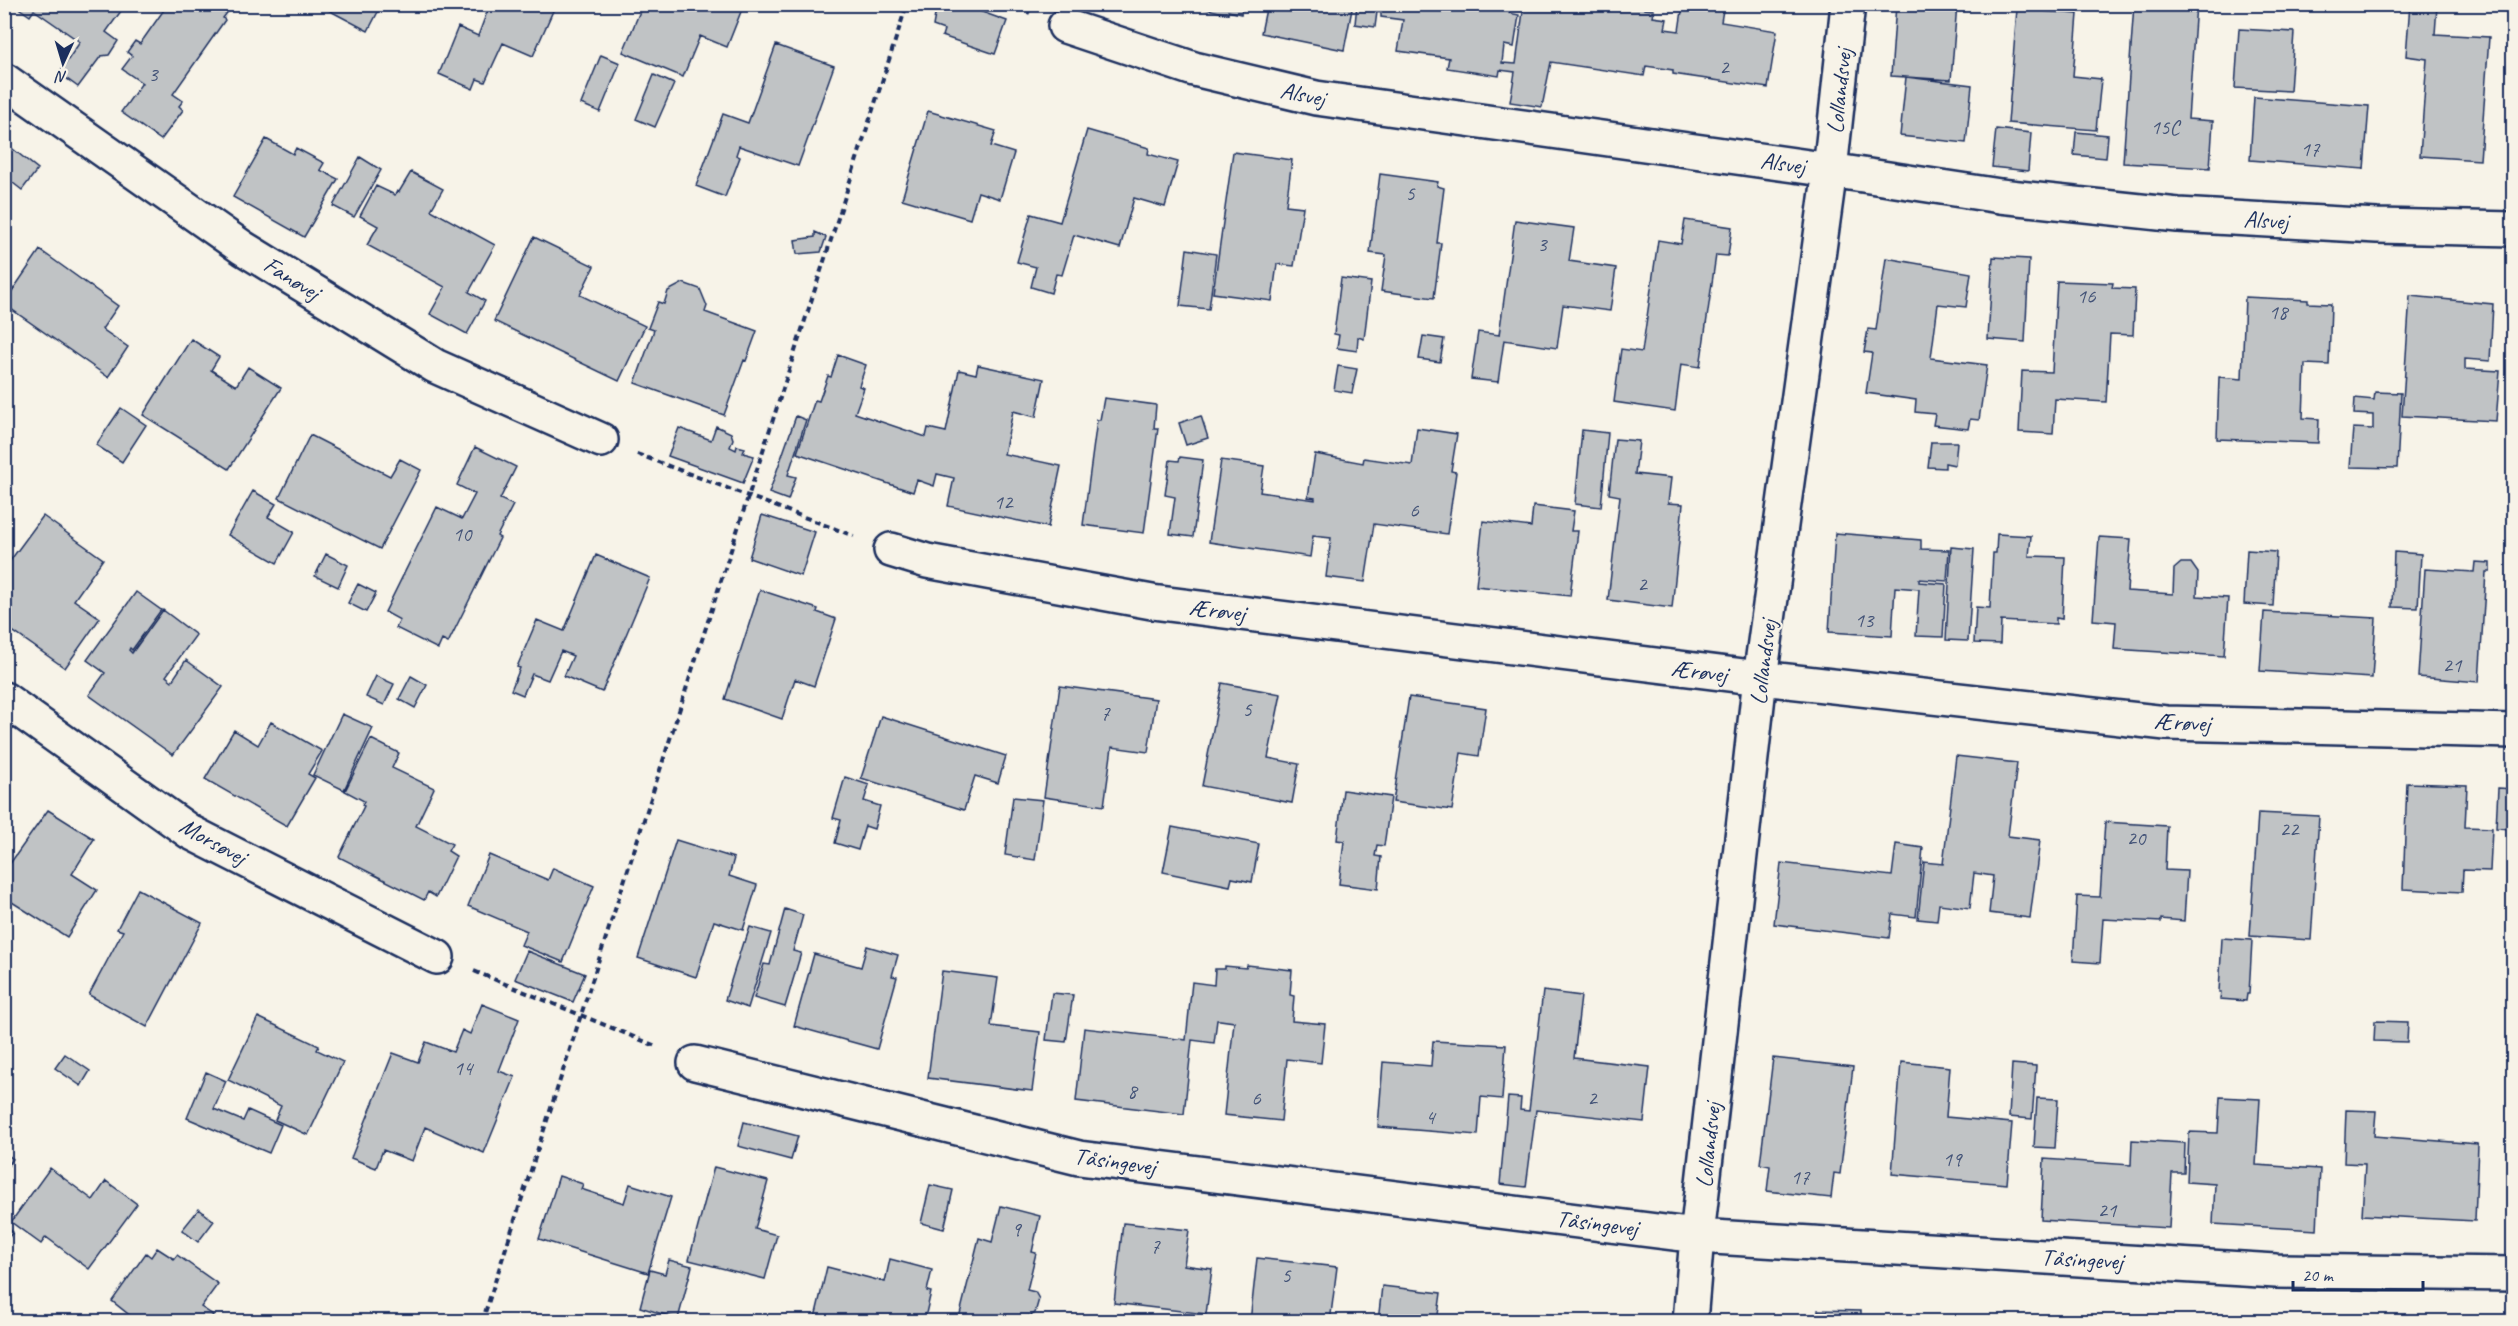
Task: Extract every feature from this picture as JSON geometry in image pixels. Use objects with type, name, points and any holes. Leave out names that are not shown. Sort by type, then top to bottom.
[{"type":"street","name":"Lollandsvej","points":[[1690,1322],[1697,1236],[1760,678],[1830,170],[1848,4]]},
{"type":"street","name":"Alsvej","points":[[1065,26],[1194,69],[1316,98],[2000,196],[2178,215],[2377,226],[2514,229]]},
{"type":"street","name":"Fanøvej","points":[[4,80],[243,248],[435,366],[602,440]]},
{"type":"street","name":"Ærøvej","points":[[891,550],[927,561],[1152,602],[1760,678],[2166,723],[2514,731]]},
{"type":"street","name":"Morsøvej","points":[[4,699],[190,832],[437,957]]},
{"type":"street","name":"Tåsingevej","points":[[695,1063],[1079,1158],[1697,1236],[2276,1271],[2514,1275]]},
{"type":"path","points":[[482,1322],[907,4]]},
{"type":"path","points":[[602,440],[891,550]]},
{"type":"path","points":[[437,957],[581,1014],[695,1063]]},
{"type":"building","points":[[13,4],[126,4],[106,32],[118,41],[109,55],[101,56],[78,87],[59,73],[80,42],[34,10],[30,16]]},
{"type":"building","points":[[168,4],[223,4],[230,9],[223,18],[225,20],[173,94],[183,101],[179,106],[183,110],[161,140],[121,112],[142,83],[122,69],[132,56],[127,52],[135,41],[140,44]]},
{"type":"building","points":[[317,4],[382,4],[368,31]]},
{"type":"building","points":[[490,4],[556,4],[533,56],[503,43],[485,82],[477,79],[473,89],[439,74],[458,27],[478,36]]},
{"type":"building","points":[[643,4],[744,4],[727,47],[700,36],[683,77],[623,52]]},
{"type":"building","points":[[937,4],[952,7],[953,4],[960,4],[1007,21],[995,54],[942,36],[944,30],[933,26]]},
{"type":"building","points":[[1185,4],[1243,4],[1241,14],[1228,11],[1228,14]]},
{"type":"building","points":[[1267,4],[1353,4],[1344,50],[1261,33]]},
{"type":"building","points":[[1357,4],[1488,4],[1510,8],[1509,13],[1519,15],[1514,47],[1504,45],[1502,63],[1516,64],[1524,4],[1645,4],[1644,9],[1654,10],[1653,17],[1667,19],[1665,29],[1679,31],[1683,4],[1724,4],[1721,22],[1777,31],[1768,88],[1673,74],[1673,70],[1646,66],[1644,76],[1551,62],[1542,107],[1510,102],[1515,72],[1500,70],[1499,76],[1447,68],[1449,58],[1398,51],[1403,20],[1381,17],[1381,13],[1377,12],[1375,27],[1355,24]]},
{"type":"building","points":[[1896,4],[1957,4],[1951,80],[1891,76]]},
{"type":"building","points":[[2134,4],[2196,4],[2188,119],[2213,121],[2210,168],[2123,163]]},
{"type":"building","points":[[2410,4],[2437,6],[2435,34],[2489,37],[2480,160],[2420,156],[2427,59],[2406,56]]},
{"type":"building","points":[[2017,9],[2078,14],[2073,76],[2101,79],[2096,130],[2008,123]]},
{"type":"building","points":[[2239,29],[2294,32],[2290,91],[2235,88]]},
{"type":"building","points":[[776,45],[834,66],[798,166],[739,146],[736,155],[740,157],[725,197],[696,186],[723,114],[748,123]]},
{"type":"building","points":[[601,55],[620,63],[600,112],[581,104]]},
{"type":"building","points":[[654,75],[674,84],[655,127],[636,119]]},
{"type":"building","points":[[1906,77],[1972,85],[1966,143],[1900,136]]},
{"type":"building","points":[[2254,97],[2369,106],[2364,169],[2250,160]]},
{"type":"building","points":[[928,111],[996,131],[991,146],[1014,153],[1000,199],[978,192],[970,219],[902,199]]},
{"type":"building","points":[[1996,129],[2031,133],[2028,171],[1992,167]]},
{"type":"building","points":[[1087,130],[1149,148],[1148,154],[1178,162],[1165,207],[1134,198],[1120,248],[1074,235],[1062,275],[1056,274],[1051,293],[1031,287],[1036,267],[1017,262],[1031,214],[1060,222]]},
{"type":"building","points":[[2076,132],[2108,135],[2106,158],[2074,155]]},
{"type":"building","points":[[266,139],[293,154],[296,148],[324,163],[320,170],[338,179],[304,237],[233,197]]},
{"type":"building","points":[[4,142],[38,169],[22,190],[4,176]]},
{"type":"building","points":[[1233,152],[1292,160],[1286,205],[1303,207],[1294,266],[1277,264],[1272,301],[1213,293]]},
{"type":"building","points":[[360,157],[381,170],[354,217],[333,206]]},
{"type":"building","points":[[411,172],[443,189],[431,210],[495,245],[469,292],[485,301],[467,334],[430,314],[445,287],[367,245],[378,226],[360,216],[376,186],[395,195]]},
{"type":"building","points":[[1380,174],[1438,182],[1437,186],[1444,188],[1437,243],[1441,243],[1434,298],[1381,291],[1386,255],[1370,253]]},
{"type":"building","points":[[1515,220],[1574,228],[1569,261],[1616,268],[1610,311],[1563,305],[1557,348],[1504,340],[1498,382],[1471,379],[1478,332],[1499,335]]},
{"type":"building","points":[[1685,220],[1732,227],[1728,256],[1716,255],[1700,367],[1681,364],[1675,411],[1614,402],[1621,349],[1642,352],[1658,240],[1681,244]]},
{"type":"building","points":[[815,232],[826,237],[821,252],[797,254],[795,240],[815,237]]},
{"type":"building","points":[[534,237],[594,266],[580,295],[645,326],[619,381],[494,321]]},
{"type":"building","points":[[1187,249],[1216,254],[1209,309],[1180,306]]},
{"type":"building","points":[[40,250],[118,306],[102,329],[128,347],[108,377],[4,304],[4,295],[8,297]]},
{"type":"building","points":[[1993,257],[2029,259],[2025,342],[1988,339]]},
{"type":"building","points":[[1886,258],[1971,273],[1966,307],[1938,304],[1931,358],[1987,365],[1979,420],[1970,419],[1968,429],[1933,425],[1935,414],[1915,412],[1916,400],[1866,393],[1872,353],[1864,352],[1868,329],[1876,330]]},
{"type":"building","points":[[1341,278],[1371,282],[1364,339],[1358,337],[1357,351],[1337,348],[1339,335],[1334,334]]},
{"type":"building","points":[[2057,281],[2113,283],[2112,288],[2135,289],[2133,335],[2110,334],[2106,402],[2055,399],[2053,434],[2019,432],[2022,371],[2052,372]]},
{"type":"building","points":[[683,283],[700,289],[707,306],[705,312],[757,331],[724,415],[635,383],[654,330],[648,328],[658,302],[664,304],[668,291]]},
{"type":"building","points":[[2410,296],[2493,304],[2490,361],[2465,359],[2465,369],[2500,371],[2496,421],[2402,416]]},
{"type":"building","points":[[2245,297],[2308,300],[2308,303],[2331,304],[2329,365],[2305,364],[2303,418],[2319,419],[2318,443],[2217,439],[2219,377],[2242,379]]},
{"type":"building","points":[[1423,336],[1444,339],[1440,362],[1419,359]]},
{"type":"building","points":[[191,339],[219,357],[211,370],[236,386],[248,367],[281,388],[229,469],[143,415]]},
{"type":"building","points":[[838,355],[866,365],[859,386],[864,388],[855,413],[926,437],[928,428],[946,432],[959,370],[976,374],[978,365],[1044,379],[1036,417],[1013,411],[1004,454],[1061,466],[1048,527],[948,506],[954,478],[937,474],[934,486],[917,480],[913,492],[797,453],[815,400],[819,401],[828,376],[831,377]]},
{"type":"building","points":[[1338,366],[1357,369],[1352,393],[1334,390]]},
{"type":"building","points":[[2375,392],[2401,393],[2397,468],[2350,467],[2353,428],[2373,429],[2373,415],[2354,414],[2355,398],[2374,400]]},
{"type":"building","points":[[1104,398],[1156,405],[1154,428],[1158,428],[1144,533],[1083,525],[1097,420],[1100,420]]},
{"type":"building","points":[[121,408],[146,425],[122,462],[96,445]]},
{"type":"building","points":[[796,416],[806,420],[788,475],[796,477],[788,500],[769,493]]},
{"type":"building","points":[[1201,416],[1208,438],[1186,445],[1179,423]]},
{"type":"building","points":[[716,426],[731,433],[733,439],[730,447],[736,450],[737,446],[745,448],[743,453],[754,456],[743,483],[668,456],[679,428],[711,440]]},
{"type":"building","points":[[1417,428],[1457,434],[1451,471],[1456,472],[1447,534],[1374,524],[1365,582],[1326,577],[1331,538],[1313,536],[1310,557],[1209,542],[1221,460],[1264,466],[1260,492],[1315,500],[1315,498],[1308,497],[1315,454],[1363,463],[1364,458],[1412,465]]},
{"type":"building","points":[[1582,430],[1608,433],[1601,507],[1575,504]]},
{"type":"building","points":[[310,435],[390,476],[400,459],[421,470],[380,549],[279,498]]},
{"type":"building","points":[[1615,439],[1639,441],[1635,474],[1671,478],[1668,503],[1683,504],[1672,608],[1608,600],[1620,496],[1609,494]]},
{"type":"building","points":[[1931,442],[1957,442],[1955,465],[1945,463],[1945,468],[1928,467]]},
{"type":"building","points":[[475,447],[516,467],[500,499],[513,505],[497,536],[500,538],[448,643],[442,640],[438,649],[396,628],[400,620],[385,612],[437,507],[462,519],[475,494],[457,485]]},
{"type":"building","points":[[1180,457],[1203,460],[1193,537],[1170,534],[1175,497],[1165,495],[1170,460],[1179,461]]},
{"type":"building","points":[[253,491],[276,504],[268,517],[294,532],[277,563],[228,535]]},
{"type":"building","points":[[1533,506],[1574,511],[1571,531],[1578,531],[1570,596],[1476,586],[1483,521],[1531,527]]},
{"type":"building","points":[[762,515],[815,532],[801,576],[749,558]]},
{"type":"building","points":[[43,516],[103,559],[74,600],[100,618],[65,668],[4,625],[4,569]]},
{"type":"building","points":[[1835,533],[1921,540],[1921,549],[1949,550],[1947,581],[1919,579],[1919,582],[1946,584],[1943,637],[1916,636],[1919,589],[1895,587],[1892,636],[1829,632]]},
{"type":"building","points":[[1997,534],[2031,536],[2029,556],[2065,557],[2062,619],[2056,618],[2056,624],[2001,621],[2000,644],[1974,643],[1976,607],[1990,608],[1993,553],[1996,553]]},
{"type":"building","points":[[2099,537],[2131,539],[2127,591],[2173,594],[2174,569],[2181,563],[2191,563],[2198,573],[2197,596],[2228,598],[2224,656],[2114,649],[2116,622],[2093,620]]},
{"type":"building","points":[[1951,547],[1974,549],[1968,641],[1946,640]]},
{"type":"building","points":[[2247,550],[2276,552],[2273,606],[2244,604]]},
{"type":"building","points":[[2394,552],[2421,554],[2418,608],[2392,607]]},
{"type":"building","points":[[326,554],[348,565],[338,587],[315,576]]},
{"type":"building","points":[[596,555],[650,578],[602,692],[564,676],[573,656],[561,651],[548,680],[532,674],[523,695],[511,690],[520,668],[517,667],[537,620],[564,631]]},
{"type":"building","points":[[2475,562],[2490,563],[2490,572],[2486,572],[2479,682],[2418,677],[2425,569],[2474,572]]},
{"type":"building","points":[[358,584],[376,593],[366,612],[348,603]]},
{"type":"building","points":[[760,590],[818,609],[817,612],[836,619],[814,686],[795,679],[782,719],[725,699]]},
{"type":"building","points":[[136,592],[161,610],[132,650],[130,648],[129,650],[132,653],[163,610],[196,635],[166,676],[172,681],[186,660],[223,687],[173,755],[89,695],[105,673],[87,660]]},
{"type":"building","points":[[2264,612],[2376,618],[2372,678],[2260,671]]},
{"type":"building","points":[[376,676],[394,684],[384,705],[366,697]]},
{"type":"building","points":[[411,676],[427,685],[415,708],[399,699]]},
{"type":"building","points":[[1222,683],[1281,694],[1268,758],[1299,764],[1292,803],[1202,786]]},
{"type":"building","points":[[1060,686],[1156,699],[1148,752],[1112,747],[1104,806],[1044,797]]},
{"type":"building","points":[[1409,697],[1486,708],[1479,756],[1461,753],[1452,810],[1393,802]]},
{"type":"building","points":[[342,714],[373,728],[344,790],[313,775]]},
{"type":"building","points":[[881,716],[1006,756],[998,783],[975,776],[964,810],[861,778]]},
{"type":"building","points":[[271,722],[322,751],[308,774],[315,778],[287,826],[205,779],[234,730],[258,745]]},
{"type":"building","points":[[371,739],[399,753],[392,768],[434,788],[416,826],[452,844],[448,851],[456,856],[436,897],[428,892],[424,900],[339,857],[364,806],[362,805],[364,801],[345,791]]},
{"type":"building","points":[[1956,756],[2017,763],[2008,836],[2040,840],[2030,918],[1989,913],[1993,876],[1974,873],[1970,908],[1939,904],[1937,921],[1918,919],[1924,862],[1943,864]]},
{"type":"building","points":[[845,777],[869,785],[864,801],[880,806],[874,829],[865,826],[858,850],[835,843],[841,820],[833,818]]},
{"type":"building","points":[[2407,783],[2467,785],[2465,827],[2492,828],[2490,871],[2463,870],[2462,892],[2403,889]]},
{"type":"building","points":[[2498,788],[2514,789],[2514,829],[2496,828]]},
{"type":"building","points":[[1343,790],[1391,797],[1384,846],[1377,845],[1375,856],[1381,857],[1378,889],[1339,884],[1344,841],[1337,840]]},
{"type":"building","points":[[1013,797],[1043,800],[1035,860],[1005,855]]},
{"type":"building","points":[[48,810],[94,839],[72,874],[97,890],[67,937],[4,897],[4,872]]},
{"type":"building","points":[[2258,813],[2319,816],[2311,940],[2250,936]]},
{"type":"building","points":[[2105,822],[2167,826],[2165,870],[2187,871],[2184,921],[2103,919],[2100,963],[2073,961],[2077,896],[2100,897]]},
{"type":"building","points":[[1172,827],[1259,844],[1252,882],[1232,878],[1230,886],[1163,872]]},
{"type":"building","points":[[676,840],[734,858],[729,876],[757,885],[743,930],[714,921],[696,977],[638,958]]},
{"type":"building","points":[[1896,844],[1923,848],[1916,917],[1892,914],[1889,938],[1774,924],[1781,863],[1892,876]]},
{"type":"building","points":[[489,855],[548,880],[553,868],[594,886],[563,962],[521,945],[527,931],[468,906]]},
{"type":"building","points":[[138,889],[202,923],[147,1027],[89,995],[123,931],[117,929]]},
{"type":"building","points":[[785,909],[803,915],[793,951],[801,953],[785,1007],[754,998],[764,964],[770,965]]},
{"type":"building","points":[[750,927],[771,933],[748,1008],[725,1000]]},
{"type":"building","points":[[2222,938],[2252,940],[2249,994],[2247,994],[2246,1001],[2220,999]]},
{"type":"building","points":[[867,946],[898,955],[892,976],[897,977],[877,1049],[794,1026],[814,954],[861,967]]},
{"type":"building","points":[[527,951],[585,974],[573,1002],[515,979]]},
{"type":"building","points":[[1247,965],[1292,970],[1290,995],[1294,996],[1292,1021],[1325,1024],[1321,1063],[1287,1059],[1281,1121],[1224,1115],[1234,1022],[1220,1020],[1217,1020],[1214,1043],[1192,1040],[1184,1114],[1076,1101],[1084,1028],[1186,1040],[1192,982],[1214,985],[1215,969],[1225,969],[1225,966],[1246,968]]},
{"type":"building","points":[[942,971],[998,978],[991,1026],[1040,1032],[1032,1091],[928,1078]]},
{"type":"building","points":[[1543,991],[1581,996],[1574,1058],[1650,1067],[1644,1122],[1536,1110],[1526,1187],[1500,1184],[1508,1097],[1521,1098],[1520,1110],[1529,1111]]},
{"type":"building","points":[[1052,993],[1073,995],[1066,1042],[1046,1040]]},
{"type":"building","points":[[482,1004],[519,1019],[499,1071],[515,1077],[484,1153],[425,1127],[412,1161],[383,1150],[376,1168],[351,1158],[393,1053],[418,1062],[426,1042],[453,1052],[462,1030],[470,1034]]},
{"type":"building","points":[[258,1017],[319,1046],[317,1050],[343,1062],[308,1135],[275,1120],[281,1106],[228,1080]]},
{"type":"building","points":[[2375,1021],[2408,1022],[2407,1042],[2374,1041]]},
{"type":"building","points":[[1433,1041],[1506,1045],[1502,1099],[1481,1097],[1478,1135],[1378,1127],[1383,1062],[1431,1066]]},
{"type":"building","points":[[65,1054],[90,1071],[81,1086],[55,1068]]},
{"type":"building","points":[[1773,1058],[1853,1067],[1840,1174],[1834,1173],[1831,1198],[1767,1191],[1770,1166],[1760,1164]]},
{"type":"building","points":[[1901,1062],[1950,1067],[1946,1117],[2012,1123],[2007,1184],[1892,1174]]},
{"type":"building","points":[[2012,1064],[2036,1066],[2032,1119],[2009,1117]]},
{"type":"building","points":[[206,1072],[226,1081],[214,1109],[243,1121],[248,1110],[281,1125],[269,1153],[187,1118]]},
{"type":"building","points":[[2220,1097],[2260,1099],[2256,1165],[2320,1169],[2317,1230],[2213,1224],[2215,1184],[2187,1182],[2189,1132],[2218,1133]]},
{"type":"building","points":[[2037,1098],[2058,1099],[2055,1148],[2034,1147]]},
{"type":"building","points":[[2346,1110],[2376,1111],[2374,1136],[2478,1144],[2475,1221],[2362,1215],[2365,1164],[2344,1163]]},
{"type":"building","points":[[744,1122],[798,1136],[791,1160],[738,1146]]},
{"type":"building","points":[[2132,1140],[2185,1143],[2184,1173],[2172,1173],[2169,1228],[2041,1220],[2044,1159],[2131,1165]]},
{"type":"building","points":[[4,1152],[13,1159],[4,1171]]},
{"type":"building","points":[[714,1167],[768,1181],[755,1229],[777,1235],[765,1279],[689,1260]]},
{"type":"building","points":[[50,1168],[93,1200],[106,1181],[137,1204],[89,1269],[46,1237],[41,1244],[11,1222]]},
{"type":"building","points":[[559,1176],[583,1184],[581,1189],[624,1203],[630,1184],[671,1197],[648,1273],[539,1239]]},
{"type":"building","points":[[930,1185],[953,1190],[944,1229],[921,1223]]},
{"type":"building","points":[[1001,1206],[1040,1216],[1032,1252],[1036,1253],[1027,1290],[1035,1292],[1039,1299],[1035,1313],[1029,1317],[1028,1322],[958,1322],[979,1238],[992,1242]]},
{"type":"building","points":[[199,1209],[214,1221],[198,1242],[182,1230]]},
{"type":"building","points":[[1123,1223],[1189,1230],[1184,1265],[1212,1269],[1206,1314],[1114,1303]]},
{"type":"building","points":[[4,1225],[13,1232],[4,1243]]},
{"type":"building","points":[[157,1248],[174,1259],[177,1255],[218,1284],[201,1307],[213,1315],[208,1322],[130,1322],[133,1318],[112,1301],[146,1253],[151,1257]]},
{"type":"building","points":[[1257,1258],[1337,1267],[1330,1322],[1250,1322]]},
{"type":"building","points":[[890,1259],[932,1270],[927,1291],[931,1292],[924,1322],[814,1322],[827,1267],[885,1282]]},
{"type":"building","points":[[669,1260],[692,1266],[678,1319],[640,1307],[650,1270],[665,1274]]},
{"type":"building","points":[[1382,1286],[1441,1293],[1437,1322],[1378,1322]]},
{"type":"building","points":[[1818,1310],[1861,1311],[1861,1322],[1818,1322]]},
{"type":"building","points":[[1517,1318],[1553,1322],[1516,1322]]},
{"type":"building","points":[[1907,1319],[1966,1322],[1907,1322]]}]
